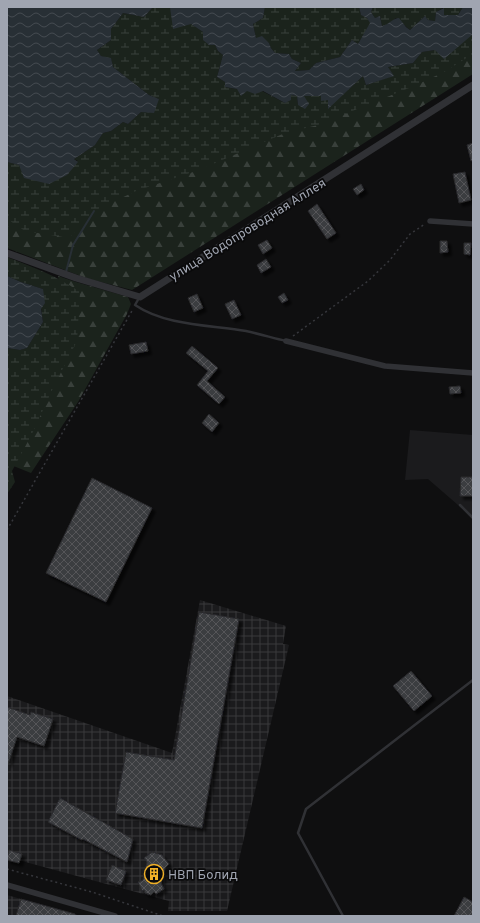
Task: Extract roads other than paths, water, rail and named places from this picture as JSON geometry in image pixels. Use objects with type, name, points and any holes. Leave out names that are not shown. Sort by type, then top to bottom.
[{"type":"street","name":"улица Водопроводная Аллея","points":[[140,297],[473,85]]},
{"type":"street","points":[[430,221],[473,224]]},
{"type":"street","points":[[7,253],[76,278],[140,297]]},
{"type":"street","points":[[286,341],[385,366],[473,373]]},
{"type":"street","points":[[7,885],[115,916]]},
{"type":"lane","points":[[140,297],[135,306],[150,314],[190,324],[246,331],[286,341]]},
{"type":"lane","points":[[460,505],[473,518]]},
{"type":"lane","points":[[343,916],[298,834],[306,809],[473,680]]},
{"type":"water","points":[[7,7],[153,7],[144,17],[123,13],[111,29],[111,40],[97,50],[101,56],[111,58],[113,67],[149,95],[159,99],[154,113],[141,112],[128,124],[123,122],[111,131],[103,133],[95,145],[74,159],[78,162],[67,175],[49,184],[24,178],[19,165],[7,162]]},
{"type":"water","points":[[170,7],[265,7],[263,18],[253,24],[256,38],[262,36],[269,43],[275,53],[289,54],[292,59],[301,63],[295,71],[309,70],[316,63],[340,57],[352,40],[358,44],[370,23],[367,18],[361,15],[359,7],[373,7],[371,12],[375,18],[380,16],[382,26],[399,18],[410,30],[425,16],[428,20],[435,21],[436,12],[444,8],[444,15],[458,15],[463,7],[473,7],[473,34],[444,59],[435,50],[422,52],[413,63],[388,67],[394,76],[366,85],[363,76],[328,109],[328,100],[321,101],[321,96],[304,96],[309,104],[305,109],[298,105],[297,96],[291,95],[291,100],[285,103],[263,91],[255,94],[247,91],[241,96],[237,89],[225,87],[225,82],[217,77],[223,55],[218,51],[215,45],[209,45],[203,40],[203,32],[191,24],[173,29]]},
{"type":"water","points":[[7,276],[43,289],[45,303],[41,309],[43,322],[27,348],[20,350],[7,348]]},
{"type":"waterway","points":[[66,272],[73,245],[94,211]]},
{"type":"place","name":"НВП Болид","points":[[154,874]]}]
